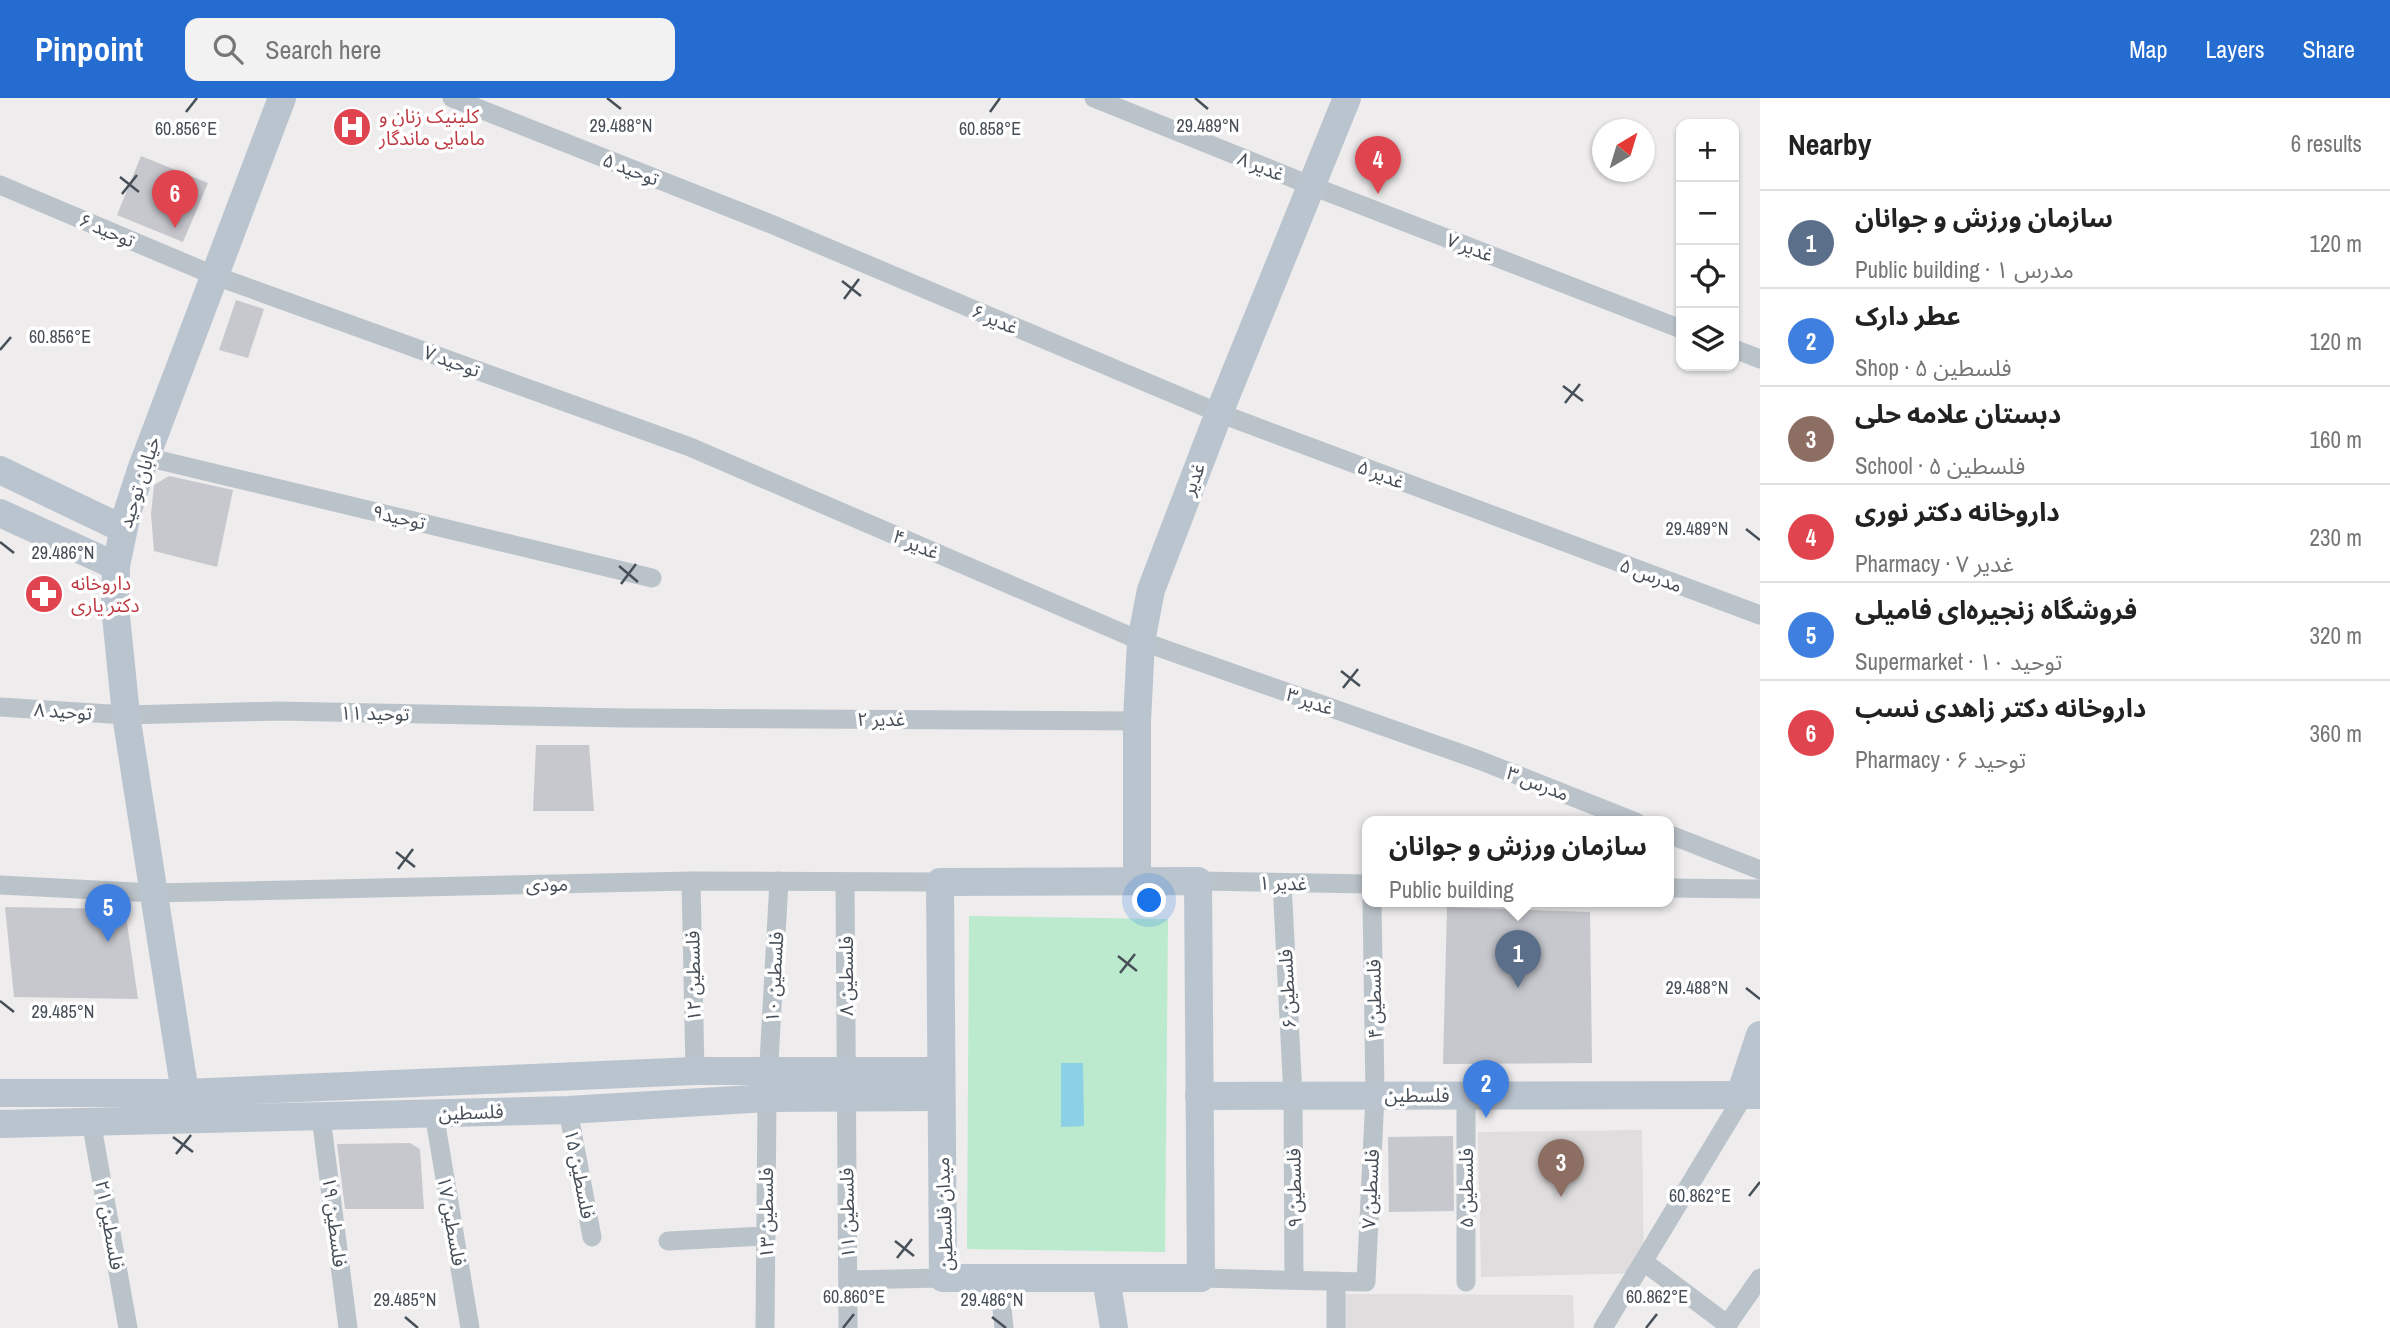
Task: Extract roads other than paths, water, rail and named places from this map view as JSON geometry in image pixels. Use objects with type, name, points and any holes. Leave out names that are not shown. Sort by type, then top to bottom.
[{"type":"street","name":"خیابان توحید","points":[[185,1093],[126,715],[115,606],[116,565],[123,529],[146,457],[282,98]]},
{"type":"street","name":"توحید ۵","points":[[452,98],[771,224]]},
{"type":"street","name":"غدیر ۸","points":[[1094,98],[1312,186]]},
{"type":"street","name":"غدیر","points":[[1137,882],[1137,721],[1141,641],[1156,578],[1219,413],[1347,98]]},
{"type":"street","name":"توحید ۶","points":[[0,185],[214,275]]},
{"type":"street","name":"غدیر ۷","points":[[1312,186],[1676,327]]},
{"type":"street","name":"غدیر ۶","points":[[771,224],[1219,413]]},
{"type":"street","name":"توحید ۷","points":[[214,275],[690,447]]},
{"type":"street","points":[[1739,351],[1760,359]]},
{"type":"street","name":"غدیر ۵","points":[[1219,413],[1543,535]]},
{"type":"street","name":"غدیر ۴","points":[[690,447],[1141,641]]},
{"type":"street","name":"توحید۹","points":[[146,457],[652,578]]},
{"type":"street","points":[[0,470],[123,529]]},
{"type":"street","points":[[0,513],[116,565]]},
{"type":"street","name":"مدرس ۵","points":[[1543,535],[1760,615]]},
{"type":"street","name":"غدیر ۳","points":[[1141,641],[1479,760]]},
{"type":"street","name":"توحید ۸","points":[[0,707],[126,715]]},
{"type":"street","name":"توحید ۱۱","points":[[126,715],[278,711],[625,718]]},
{"type":"street","name":"غدیر ۲","points":[[625,718],[1137,721]]},
{"type":"street","name":"مدرس ۳","points":[[1479,760],[1621,816]]},
{"type":"street","points":[[1674,836],[1760,870]]},
{"type":"street","name":"مودی","points":[[0,885],[154,893],[691,881],[940,882]]},
{"type":"street","name":"فلسطین ۱۲","points":[[691,881],[695,1071]]},
{"type":"street","name":"فلسطین ۱۰","points":[[768,1085],[779,881]]},
{"type":"street","points":[[940,882],[1198,881],[1201,1278],[1336,1281],[1336,1328]]},
{"type":"street","name":"غدیر ۱","points":[[1198,881],[1362,884]]},
{"type":"street","name":"فلسطین ۸","points":[[845,882],[846,1084]]},
{"type":"street","name":"میدان فلسطین","points":[[940,882],[943,1279],[1201,1278]]},
{"type":"street","name":"فلسطین ۶","points":[[1282,883],[1293,1096]]},
{"type":"street","points":[[1674,888],[1760,889]]},
{"type":"street","name":"فلسطین ۴","points":[[1373,907],[1374,1095]]},
{"type":"street","points":[[1603,1328],[1748,1095],[1760,1035]]},
{"type":"street","name":"فلسطین","points":[[0,1093],[185,1093],[695,1071],[768,1085]]},
{"type":"street","name":"فلسطین ۱۱","points":[[846,1084],[848,1328]]},
{"type":"street","name":"فلسطین","points":[[0,1124],[568,1110],[768,1085],[941,1084]]},
{"type":"street","name":"فلسطین ۱۳","points":[[765,1328],[768,1085]]},
{"type":"street","name":"فلسطین ۷","points":[[1336,1281],[1366,1282],[1374,1095]]},
{"type":"street","name":"فلسطین ۵","points":[[1466,1095],[1466,1282]]},
{"type":"street","name":"فلسطین","points":[[1199,1096],[1748,1095]]},
{"type":"street","name":"فلسطین ۹","points":[[1293,1096],[1294,1280]]},
{"type":"street","name":"فلسطین ۱۵","points":[[568,1110],[592,1237]]},
{"type":"street","name":"فلسطین ۱۷","points":[[434,1114],[470,1328]]},
{"type":"street","name":"فلسطین ۱۹","points":[[321,1117],[348,1328]]},
{"type":"street","name":"فلسطین ۲۱","points":[[91,1121],[128,1328]]},
{"type":"street","points":[[668,1241],[766,1236]]},
{"type":"street","points":[[1644,1262],[1726,1326],[1760,1278]]},
{"type":"street","points":[[999,1278],[1004,1328]]},
{"type":"street","points":[[1105,1278],[1114,1328]]},
{"type":"street","points":[[848,1280],[943,1279]]},
{"type":"water","points":[[1061,1063],[1083,1063],[1084,1126],[1061,1127]]},
{"type":"place","name":"کلینیک زنان و مامایی ماندگار","points":[[352,127]]},
{"type":"place","name":"داروخانه دکتر نوری","points":[[1378,194]]},
{"type":"place","name":"داروخانه دکتر زاهدی نسب","points":[[175,228]]},
{"type":"place","name":"داروخانه دکتر یاری","points":[[44,594]]},
{"type":"place","name":"فروشگاه زنجیره‌ای فامیلی","points":[[108,942]]},
{"type":"place","name":"سازمان ورزش و جوانان","points":[[1518,988]]},
{"type":"place","name":"عطر دارک","points":[[1486,1118]]},
{"type":"place","name":"دبستان علامه حلی","points":[[1561,1197]]}]
